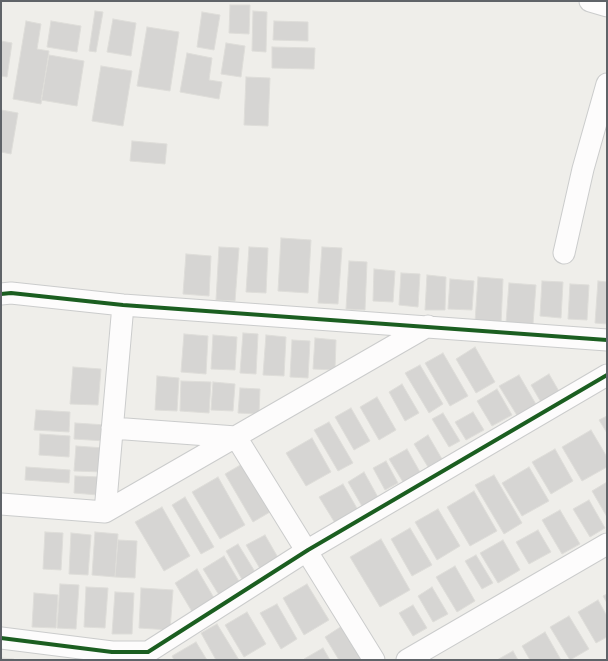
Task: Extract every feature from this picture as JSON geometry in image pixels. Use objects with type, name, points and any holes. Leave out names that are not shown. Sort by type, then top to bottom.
[{"type":"street","points":[[590,1],[607,6]]},
{"type":"street","points":[[564,253],[583,169],[607,84]]},
{"type":"street","points":[[1,294],[11,293],[123,305],[607,340]]},
{"type":"street","points":[[105,512],[123,305]]},
{"type":"street","points":[[1,504],[105,512],[428,326]]},
{"type":"street","points":[[1,638],[112,652],[148,652],[308,550],[607,375]]},
{"type":"street","points":[[112,428],[236,437]]},
{"type":"street","points":[[236,437],[308,550],[374,660]]},
{"type":"street","points":[[407,660],[607,544]]},
{"type":"building","points":[[230,5],[250,5],[249,34],[229,33]]},
{"type":"building","points":[[95,11],[103,12],[96,52],[89,51]]},
{"type":"building","points":[[253,11],[267,12],[266,52],[252,51]]},
{"type":"building","points":[[202,12],[220,15],[214,50],[197,47]]},
{"type":"building","points":[[113,19],[136,23],[131,56],[107,52]]},
{"type":"building","points":[[26,21],[41,24],[37,49],[49,51],[41,104],[13,99]]},
{"type":"building","points":[[51,21],[81,26],[77,52],[47,47]]},
{"type":"building","points":[[274,21],[308,22],[308,41],[273,40]]},
{"type":"building","points":[[147,27],[179,32],[170,91],[137,86]]},
{"type":"building","points":[[1,41],[12,43],[7,77],[1,76]]},
{"type":"building","points":[[226,43],[245,46],[241,77],[221,74]]},
{"type":"building","points":[[272,47],[315,48],[314,69],[272,68]]},
{"type":"building","points":[[187,53],[212,58],[209,80],[222,82],[219,99],[180,92]]},
{"type":"building","points":[[49,55],[84,61],[77,106],[41,100]]},
{"type":"building","points":[[101,66],[132,71],[123,126],[92,121]]},
{"type":"building","points":[[246,77],[270,78],[268,126],[244,125]]},
{"type":"building","points":[[1,110],[18,113],[11,154],[1,152]]},
{"type":"building","points":[[132,141],[167,144],[165,164],[130,161]]},
{"type":"building","points":[[281,238],[311,240],[308,293],[278,291]]},
{"type":"building","points":[[219,247],[239,248],[235,301],[216,300]]},
{"type":"building","points":[[249,247],[268,248],[266,293],[246,292]]},
{"type":"building","points":[[322,247],[342,248],[338,304],[318,303]]},
{"type":"building","points":[[186,254],[211,256],[209,296],[183,294]]},
{"type":"building","points":[[349,261],[367,262],[365,310],[346,309]]},
{"type":"building","points":[[374,269],[395,271],[393,302],[373,301]]},
{"type":"building","points":[[401,273],[420,274],[418,307],[399,305]]},
{"type":"building","points":[[427,275],[446,277],[445,310],[425,310]]},
{"type":"building","points":[[478,277],[503,279],[501,324],[475,322]]},
{"type":"building","points":[[450,279],[474,281],[472,310],[448,309]]},
{"type":"building","points":[[542,281],[563,282],[561,318],[540,316]]},
{"type":"building","points":[[598,281],[607,282],[607,324],[595,323]]},
{"type":"building","points":[[509,283],[536,285],[533,324],[506,323]]},
{"type":"building","points":[[570,284],[589,285],[587,320],[568,319]]},
{"type":"building","points":[[243,333],[258,334],[256,374],[240,373]]},
{"type":"building","points":[[184,334],[208,336],[206,374],[181,372]]},
{"type":"building","points":[[213,335],[237,337],[235,370],[211,369]]},
{"type":"building","points":[[266,335],[286,337],[284,376],[263,375]]},
{"type":"building","points":[[315,338],[336,340],[335,370],[313,369]]},
{"type":"building","points":[[292,340],[310,341],[308,378],[290,377]]},
{"type":"building","points":[[475,347],[495,382],[476,393],[456,359]]},
{"type":"building","points":[[443,353],[468,396],[450,406],[425,363]]},
{"type":"building","points":[[420,365],[443,404],[429,413],[405,373]]},
{"type":"building","points":[[73,367],[101,369],[98,405],[70,404]]},
{"type":"building","points":[[549,374],[560,393],[542,404],[531,385]]},
{"type":"building","points":[[519,375],[537,406],[518,417],[499,386]]},
{"type":"building","points":[[157,376],[179,378],[177,411],[155,410]]},
{"type":"building","points":[[181,381],[211,382],[209,413],[180,411]]},
{"type":"building","points":[[213,382],[235,384],[233,411],[211,410]]},
{"type":"building","points":[[402,384],[419,413],[405,421],[389,392]]},
{"type":"building","points":[[240,388],[260,389],[259,414],[238,413]]},
{"type":"building","points":[[497,389],[512,415],[492,426],[477,401]]},
{"type":"building","points":[[377,397],[396,430],[379,440],[360,407]]},
{"type":"building","points":[[351,408],[370,441],[354,450],[335,417]]},
{"type":"building","points":[[36,410],[70,412],[69,432],[34,430]]},
{"type":"building","points":[[473,412],[484,430],[466,440],[455,422]]},
{"type":"building","points":[[443,413],[460,441],[449,447],[432,419]]},
{"type":"building","points":[[607,416],[607,433],[599,420]]},
{"type":"building","points":[[329,422],[353,463],[338,471],[314,430]]},
{"type":"building","points":[[75,423],[106,425],[105,441],[74,439]]},
{"type":"building","points":[[591,430],[607,457],[607,467],[582,481],[562,447]]},
{"type":"building","points":[[40,434],[70,436],[69,457],[39,455]]},
{"type":"building","points":[[428,435],[442,459],[428,467],[414,444]]},
{"type":"building","points":[[312,438],[331,472],[306,486],[286,453]]},
{"type":"building","points":[[76,446],[104,448],[103,472],[74,471]]},
{"type":"building","points":[[407,449],[420,472],[403,482],[389,459]]},
{"type":"building","points":[[555,449],[573,481],[551,494],[532,462]]},
{"type":"building","points":[[386,461],[398,483],[385,490],[373,468]]},
{"type":"building","points":[[242,464],[270,512],[253,522],[225,474]]},
{"type":"building","points":[[26,467],[70,470],[69,483],[25,480]]},
{"type":"building","points":[[529,467],[549,501],[522,516],[502,483]]},
{"type":"building","points":[[364,472],[379,499],[363,508],[348,482]]},
{"type":"building","points":[[494,475],[522,523],[504,534],[475,485]]},
{"type":"building","points":[[75,476],[100,477],[98,495],[74,493]]},
{"type":"building","points":[[218,477],[245,525],[220,539],[192,492]]},
{"type":"building","points":[[607,482],[607,517],[592,491]]},
{"type":"building","points":[[343,484],[358,510],[335,523],[319,497]]},
{"type":"building","points":[[474,491],[497,531],[470,546],[447,507]]},
{"type":"building","points":[[185,497],[214,547],[201,554],[172,505]]},
{"type":"building","points":[[589,500],[605,528],[590,537],[573,509]]},
{"type":"building","points":[[162,507],[190,556],[164,571],[135,522]]},
{"type":"building","points":[[438,509],[460,546],[437,560],[415,522]]},
{"type":"building","points":[[560,510],[580,544],[562,554],[542,520]]},
{"type":"building","points":[[410,528],[432,565],[412,576],[391,539]]},
{"type":"building","points":[[538,530],[551,552],[529,564],[516,542]]},
{"type":"building","points":[[45,532],[63,533],[61,570],[43,569]]},
{"type":"building","points":[[95,532],[118,534],[115,577],[92,575]]},
{"type":"building","points":[[71,533],[91,535],[88,575],[69,574]]},
{"type":"building","points":[[265,535],[280,561],[262,572],[246,545]]},
{"type":"building","points":[[381,539],[410,590],[380,607],[350,557]]},
{"type":"building","points":[[118,540],[137,541],[135,578],[115,577]]},
{"type":"building","points":[[503,540],[520,570],[498,583],[480,553]]},
{"type":"building","points":[[238,544],[257,575],[244,583],[226,551]]},
{"type":"building","points":[[476,555],[493,583],[482,589],[465,561]]},
{"type":"building","points":[[224,556],[240,583],[219,595],[203,569]]},
{"type":"building","points":[[455,566],[475,601],[457,612],[436,577]]},
{"type":"building","points":[[197,569],[217,603],[194,615],[175,583]]},
{"type":"building","points":[[60,584],[79,585],[76,629],[57,628]]},
{"type":"building","points":[[307,584],[329,620],[304,635],[283,598]]},
{"type":"building","points":[[86,587],[108,588],[105,628],[84,627]]},
{"type":"building","points":[[432,587],[448,614],[433,622],[418,596]]},
{"type":"building","points":[[141,588],[173,590],[170,630],[139,628]]},
{"type":"building","points":[[115,592],[134,593],[132,634],[112,634]]},
{"type":"building","points":[[34,593],[58,595],[56,628],[32,627]]},
{"type":"building","points":[[607,594],[607,603],[603,596]]},
{"type":"building","points":[[598,600],[607,616],[607,637],[596,643],[578,612]]},
{"type":"building","points":[[277,604],[297,639],[281,649],[260,613]]},
{"type":"building","points":[[413,605],[427,628],[413,636],[399,613]]},
{"type":"building","points":[[247,612],[266,644],[244,657],[225,625]]},
{"type":"building","points":[[569,616],[589,649],[570,660],[550,627]]},
{"type":"building","points":[[217,624],[239,660],[216,660],[201,633]]},
{"type":"building","points":[[342,626],[362,660],[339,660],[325,637]]},
{"type":"building","points":[[545,632],[561,660],[530,660],[522,646]]},
{"type":"building","points":[[196,642],[207,660],[174,660],[172,656]]},
{"type":"building","points":[[323,648],[330,660],[304,659]]},
{"type":"building","points":[[513,651],[518,660],[497,660]]},
{"type":"building","points":[[1,658],[14,659],[14,660],[1,660]]},
{"type":"cycle path","points":[[1,294],[11,293],[123,305],[607,340]]},
{"type":"cycle path","points":[[1,638],[112,652],[148,652],[308,550],[607,375]]}]
